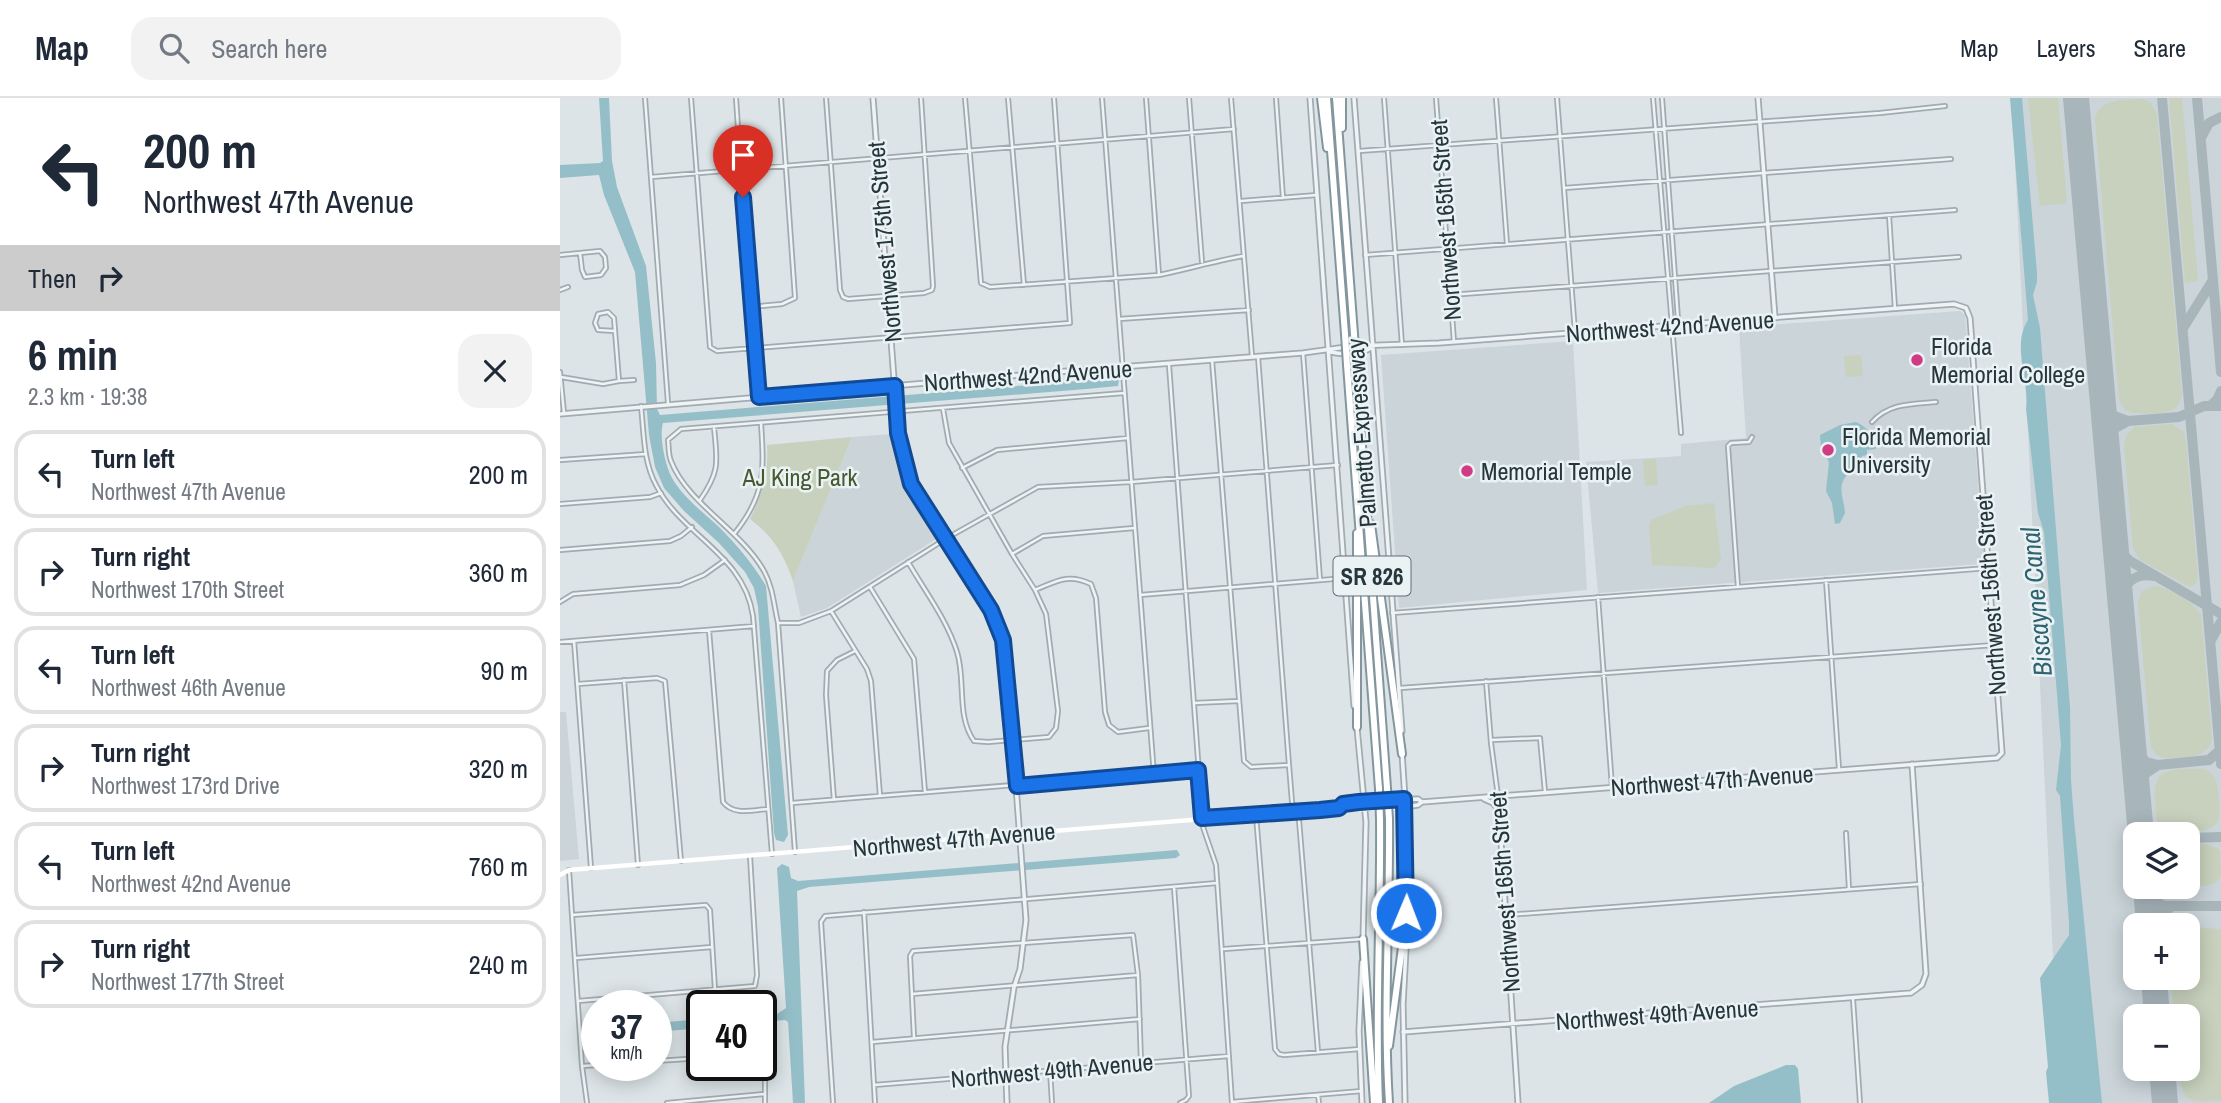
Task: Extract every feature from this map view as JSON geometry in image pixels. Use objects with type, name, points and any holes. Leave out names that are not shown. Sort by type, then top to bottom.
[{"type":"highway","points":[[1321,98],[1333,176]]},
{"type":"highway","name":"Palmetto Expressway","points":[[1327,98],[1379,789],[1381,904],[1376,1027],[1377,1103]]},
{"type":"highway","name":"Palmetto Expressway","points":[[1336,98],[1389,820],[1386,1062],[1389,1103]]},
{"type":"highway","points":[[1340,147],[1342,98]]},
{"type":"highway","points":[[1367,506],[1373,532],[1402,754]]},
{"type":"highway","points":[[1357,727],[1356,544],[1359,514]]},
{"type":"highway","points":[[1386,1062],[1406,917]]},
{"type":"highway","points":[[1363,939],[1377,1103]]},
{"type":"main road","name":"Northwest 47th Avenue","points":[[560,867],[569,870],[592,869],[1202,818],[1339,808],[1405,807]]},
{"type":"main road","name":"Northwest 47th Avenue","points":[[560,875],[569,870]]},
{"type":"street","points":[[645,98],[668,403]]},
{"type":"street","points":[[691,98],[710,347],[717,351],[1070,323],[1054,98]]},
{"type":"street","points":[[736,98],[759,397]]},
{"type":"street","points":[[750,307],[782,304],[795,298],[781,98]]},
{"type":"street","points":[[826,98],[840,290],[843,297],[848,299],[924,293],[932,290],[921,98]]},
{"type":"street","name":"Northwest 175th Street","points":[[873,98],[896,411],[902,452],[911,484],[991,610],[1001,631],[1006,652],[1026,920],[1007,1030],[1007,1103]]},
{"type":"street","points":[[965,98],[981,283],[990,287],[1159,275],[1185,270],[1202,263],[1243,256]]},
{"type":"street","points":[[1008,98],[1024,285]]},
{"type":"street","points":[[1102,98],[1154,775]]},
{"type":"street","points":[[1146,98],[1159,275]]},
{"type":"street","points":[[1189,98],[1202,263]]},
{"type":"street","points":[[1231,98],[1241,201],[1243,256],[1267,471],[1292,802],[1299,820],[1318,1052]]},
{"type":"street","points":[[1276,98],[1283,198]]},
{"type":"street","points":[[1310,98],[1365,809],[1360,1049],[1362,1103]]},
{"type":"street","points":[[1353,98],[1405,807],[1405,1103]]},
{"type":"street","points":[[1384,98],[1402,345]]},
{"type":"street","name":"Northwest 165th Street","points":[[1436,98],[1454,342]]},
{"type":"street","points":[[1496,98],[1507,244]]},
{"type":"street","points":[[1557,98],[1575,332]]},
{"type":"street","points":[[1653,98],[1681,433]]},
{"type":"street","points":[[1662,98],[1678,319],[1673,325]]},
{"type":"street","points":[[1758,98],[1774,318]]},
{"type":"street","points":[[1357,151],[1945,106]]},
{"type":"street","points":[[651,177],[1234,129]]},
{"type":"street","points":[[1564,188],[1951,159]]},
{"type":"street","points":[[1241,201],[1317,195]]},
{"type":"street","points":[[1365,255],[1955,210]]},
{"type":"street","points":[[1889,215],[1895,309]]},
{"type":"street","points":[[560,255],[580,253],[600,251],[606,268],[601,275],[585,277],[580,253]]},
{"type":"street","points":[[1450,295],[1959,257]]},
{"type":"street","points":[[560,290],[568,287]]},
{"type":"street","name":"Northwest 42nd Avenue","points":[[562,413],[1212,360],[1329,351],[1365,351],[1372,347],[1956,304],[1966,309]]},
{"type":"street","name":"Northwest 156th Street","points":[[1966,309],[1970,326],[1989,568],[2001,756]]},
{"type":"street","points":[[1119,319],[1249,310]]},
{"type":"street","points":[[615,331],[598,330],[595,323],[598,314],[608,312],[612,315],[615,331],[619,381]]},
{"type":"street","points":[[1303,354],[1320,580]]},
{"type":"street","points":[[1212,360],[1244,761],[1251,767],[1289,765]]},
{"type":"street","points":[[1168,365],[1202,818],[1204,836],[1216,865],[1232,1102],[1275,1101],[1362,1091]]},
{"type":"street","points":[[562,413],[560,375],[603,384],[634,380]]},
{"type":"street","points":[[795,852],[778,623],[771,589],[755,558],[687,489],[670,459],[668,440],[681,429],[896,411],[943,410],[1124,393]]},
{"type":"street","points":[[1872,422],[1889,408],[1936,402]]},
{"type":"street","points":[[644,406],[646,454],[650,471],[661,494],[724,560],[746,588],[754,626],[772,854]]},
{"type":"street","points":[[908,562],[950,632],[958,656],[966,730],[974,740],[1013,741],[1049,737],[1056,728],[1058,711],[1046,614],[1035,590],[962,467],[946,435],[943,410]]},
{"type":"street","points":[[733,534],[755,504],[761,489],[764,472],[761,423]]},
{"type":"street","points":[[700,500],[712,483],[717,468],[714,427]]},
{"type":"street","points":[[1738,587],[1728,446],[1731,443],[1749,442],[1752,437]]},
{"type":"street","points":[[962,467],[997,450],[1128,438]]},
{"type":"street","points":[[560,460],[646,454]]},
{"type":"street","points":[[778,623],[799,623],[831,611],[947,538],[1038,487],[1338,465]]},
{"type":"street","points":[[560,504],[650,498],[661,494]]},
{"type":"street","points":[[560,550],[670,541],[692,527]]},
{"type":"street","points":[[1012,554],[1043,536],[1134,528]]},
{"type":"street","points":[[561,601],[573,594],[687,583],[704,575],[724,560]]},
{"type":"street","points":[[1392,613],[1989,568]]},
{"type":"street","points":[[1035,590],[1066,577],[1079,578],[1091,584],[1096,598],[1105,712],[1109,725],[1118,732],[1149,728]]},
{"type":"street","points":[[1140,595],[1346,578]]},
{"type":"street","points":[[1826,580],[1839,770]]},
{"type":"street","points":[[870,587],[914,659],[925,793]]},
{"type":"street","points":[[1598,597],[1612,787]]},
{"type":"street","points":[[831,611],[867,669],[871,681],[880,796]]},
{"type":"street","points":[[560,642],[754,626]]},
{"type":"street","points":[[709,630],[723,802],[728,808],[738,811],[768,809]]},
{"type":"street","points":[[574,641],[592,869]]},
{"type":"street","points":[[1398,688],[1994,645]]},
{"type":"street","points":[[834,800],[826,695],[827,671],[837,660],[855,651]]},
{"type":"street","points":[[578,684],[663,679],[667,686],[681,861]]},
{"type":"street","points":[[624,680],[638,865]]},
{"type":"street","name":"Northwest 165th Street","points":[[1486,681],[1498,796],[1518,1103]]},
{"type":"street","points":[[1194,703],[1239,701]]},
{"type":"street","points":[[1491,740],[1540,738],[1545,792]]},
{"type":"street","name":"Northwest 47th Avenue","points":[[1405,807],[1422,802],[2001,756]]},
{"type":"street","points":[[1506,915],[1920,884],[1912,764]]},
{"type":"street","points":[[792,803],[1198,770]]},
{"type":"street","points":[[1478,798],[1493,803],[1499,811]]},
{"type":"street","name":"Northwest 47th Avenue","points":[[1339,808],[1343,804],[1404,799],[1418,799],[1422,802]]},
{"type":"street","points":[[1256,814],[1276,1052],[1284,1055],[1360,1049]]},
{"type":"street","points":[[1846,833],[1849,890]]},
{"type":"street","points":[[572,915],[706,905],[710,910],[715,990],[755,986],[756,949],[750,856]]},
{"type":"street","points":[[569,870],[581,1050]]},
{"type":"street","points":[[833,1103],[821,922],[825,916],[1217,883]]},
{"type":"street","name":"Northwest 49th Avenue","points":[[1403,1032],[1912,993],[1922,985],[1926,974],[1920,884]]},
{"type":"street","points":[[1174,887],[1188,1088],[1186,1100],[1180,1103]]},
{"type":"street","points":[[864,912],[875,1103]]},
{"type":"street","points":[[914,1037],[910,956],[913,951],[1133,935],[1138,975],[1141,1062]]},
{"type":"street","points":[[1222,949],[1363,939]]},
{"type":"street","points":[[575,958],[712,947]]},
{"type":"street","points":[[912,994],[1138,975]]},
{"type":"street","points":[[578,1001],[686,992]]},
{"type":"street","points":[[1853,999],[1860,1103]]},
{"type":"street","points":[[872,1042],[1140,1019]]},
{"type":"street","name":"Northwest 49th Avenue","points":[[874,1085],[1229,1056]]},
{"type":"street","points":[[1050,1070],[1052,1103]]},
{"type":"street","points":[[584,1081],[587,1103]]},
{"type":"street","points":[[765,1081],[765,1103]]},
{"type":"street","points":[[667,1103],[722,1101],[765,1094]]},
{"type":"street","points":[[1318,1095],[1319,1103]]},
{"type":"shaded area","points":[[2012,98],[2221,98],[2221,1103],[2060,1103]]},
{"type":"shaded area","name":"Florida Memorial University","points":[[1960,311],[1965,315],[1984,559],[1981,564],[1598,593],[1586,462],[1681,456],[1681,444],[1746,438],[1739,327]]},
{"type":"shaded area","points":[[1573,341],[1587,590],[1399,608],[1381,355]]},
{"type":"shaded area","points":[[892,434],[898,467],[937,534],[936,539],[827,608],[801,617],[793,581],[852,437]]},
{"type":"shaded area","points":[[560,712],[566,712],[579,859],[560,861]]},
{"type":"green space","points":[[2028,98],[2058,98],[2067,203],[2040,206]]},
{"type":"green space","points":[[2169,98],[2182,98],[2198,281],[2185,283]]},
{"type":"green space","points":[[2143,99],[2151,103],[2157,114],[2182,394],[2174,409],[2149,414],[2125,410],[2119,400],[2095,120],[2097,113],[2107,104]]},
{"type":"green space","points":[[1861,355],[1863,376],[1846,377],[1844,356]]},
{"type":"green space","points":[[2172,424],[2184,432],[2186,442],[2198,577],[2196,583],[2190,587],[2140,560],[2133,548],[2124,446],[2126,436],[2134,427]]},
{"type":"green space","name":"AJ King Park","points":[[852,437],[793,581],[777,547],[750,519],[764,483],[767,445]]},
{"type":"green space","points":[[1656,459],[1658,485],[1645,486],[1643,460]]},
{"type":"green space","points":[[1714,503],[1721,560],[1714,568],[1652,565],[1649,526],[1651,520],[1685,506]]},
{"type":"green space","points":[[2153,586],[2180,596],[2201,615],[2212,739],[2205,751],[2192,757],[2163,758],[2151,748],[2138,602],[2141,592]]},
{"type":"green space","points":[[2204,769],[2214,777],[2218,795],[2218,819],[2217,823],[2205,830],[2200,831],[2200,822],[2158,822],[2155,789],[2157,780],[2168,771]]},
{"type":"green space","points":[[2200,844],[2208,844],[2220,850],[2221,877],[2206,886],[2200,886]]},
{"type":"green space","points":[[2200,928],[2221,929],[2221,1100],[2194,1100],[2185,1095],[2182,1089],[2180,1081],[2200,1081],[2200,1004],[2173,1004],[2172,990],[2200,990]]},
{"type":"water","points":[[599,98],[609,98],[612,161],[617,187],[646,266],[656,363],[657,409],[660,415],[1116,378],[1119,380],[1118,386],[663,423],[665,457],[676,484],[738,548],[766,586],[788,835],[784,842],[776,840],[774,833],[758,607],[754,588],[745,572],[719,543],[684,511],[664,488],[655,467],[649,435],[635,272],[604,195],[599,175],[560,178],[560,165],[603,161]]},
{"type":"water","points":[[2010,98],[2022,98],[2037,273],[2033,295],[2040,328],[2070,707],[2074,819],[2102,1103],[2049,1103],[2046,1072],[2048,1067],[2040,978],[2069,935],[2069,923],[2060,796],[2056,790],[2061,745],[2044,532],[2038,513],[2021,352],[2023,330],[2028,320]]},
{"type":"water","points":[[1856,422],[1870,433],[1876,449],[1867,450],[1867,455],[1862,456],[1864,472],[1850,472],[1845,477],[1842,491],[1845,513],[1840,523],[1835,524],[1832,503],[1826,491],[1829,462],[1821,448],[1820,435],[1840,425]]},
{"type":"water","points":[[1177,850],[1180,855],[1176,858],[809,887],[797,891],[805,1103],[793,1103],[788,1022],[777,1021],[777,1014],[786,1008],[777,868],[782,864],[789,867],[791,878],[798,881]]},
{"type":"water","points":[[686,1020],[686,1029],[672,1031],[672,1022]]},
{"type":"water","points":[[1786,1065],[1795,1065],[1798,1069],[1801,1103],[1709,1103],[1734,1086]]},
{"type":"taxiway","points":[[2162,98],[2221,764]]},
{"type":"taxiway","points":[[2197,98],[2221,372]]},
{"type":"taxiway","points":[[2201,138],[2209,123],[2221,117]]},
{"type":"taxiway","points":[[2183,328],[2213,280]]},
{"type":"taxiway","points":[[2210,406],[2221,391]]},
{"type":"taxiway","points":[[2103,401],[2114,416],[2128,421],[2179,417],[2204,406],[2221,406]]},
{"type":"taxiway","points":[[2107,443],[2115,428],[2128,421]]},
{"type":"taxiway","points":[[2115,535],[2118,550],[2130,561],[2221,614]]},
{"type":"taxiway","points":[[2121,602],[2124,590],[2131,581],[2141,576],[2154,576]]},
{"type":"taxiway","points":[[2211,640],[2221,622]]},
{"type":"taxiway","points":[[2133,748],[2146,762],[2158,765],[2209,760],[2221,749]]},
{"type":"taxiway","points":[[2137,793],[2143,775],[2158,765]]},
{"type":"taxiway","points":[[2139,814],[2142,822]]},
{"type":"taxiway","points":[[2200,838],[2221,837]]},
{"type":"taxiway","points":[[2154,899],[2164,906],[2221,906]]},
{"type":"taxiway","points":[[2160,913],[2171,907]]},
{"type":"taxiway","points":[[2164,1091],[2172,1103]]},
{"type":"runway","points":[[2076,98],[2140,822]]},
{"type":"runway","points":[[2147,899],[2148,913]]},
{"type":"runway","points":[[2155,990],[2156,1004]]},
{"type":"runway","points":[[2163,1081],[2165,1103]]},
{"type":"place","name":"Florida Memorial College","points":[[1917,360]]},
{"type":"place","name":"Florida Memorial University","points":[[1828,450]]},
{"type":"place","name":"Memorial Temple","points":[[1467,471]]},
{"type":"route","points":[[743,197],[759,397],[895,386],[898,433],[911,484],[947,538],[1001,631],[1008,670],[1017,786],[1198,770],[1202,818],[1320,810],[1339,808],[1343,804],[1404,799],[1406,913]]},
{"type":"water label","name":"Biscayne Canal","points":[[2036,602]]}]
